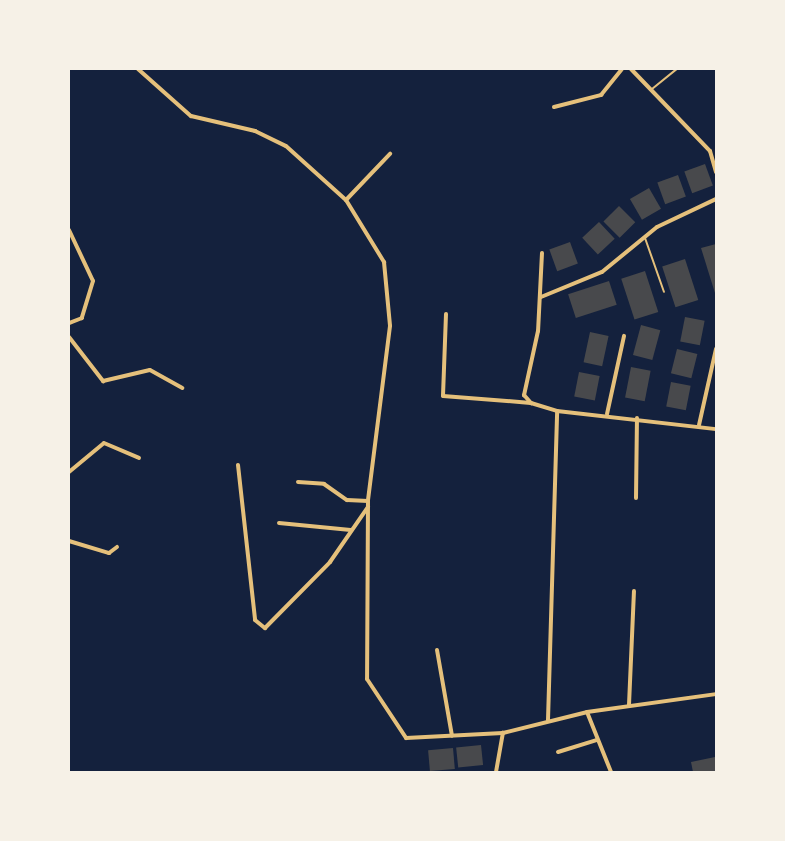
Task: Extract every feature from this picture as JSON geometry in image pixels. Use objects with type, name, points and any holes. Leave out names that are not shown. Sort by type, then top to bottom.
[{"type":"street","points":[[138,69],[191,116],[276,139],[346,200],[377,246],[388,282],[388,351],[368,504],[370,689],[406,738],[503,733],[586,712],[716,694]]},
{"type":"street","points":[[554,107],[601,95],[622,69]]},
{"type":"street","points":[[631,69],[710,151],[716,172]]},
{"type":"street","points":[[346,200],[390,154]]},
{"type":"street","points":[[541,297],[602,272],[644,237],[679,214],[716,199]]},
{"type":"street","points":[[69,230],[93,281],[84,315],[69,323]]},
{"type":"street","points":[[531,403],[525,386],[541,297],[542,253]]},
{"type":"street","points":[[446,314],[441,385],[447,400],[531,403],[557,411],[607,414],[716,429]]},
{"type":"street","points":[[607,414],[624,336]]},
{"type":"street","points":[[69,337],[103,381],[150,370],[182,388]]},
{"type":"street","points":[[699,425],[716,349]]},
{"type":"street","points":[[548,720],[557,411]]},
{"type":"street","points":[[636,498],[638,418]]},
{"type":"street","points":[[69,472],[104,443],[139,458]]},
{"type":"street","points":[[238,465],[259,625],[276,622],[351,530],[368,504]]},
{"type":"street","points":[[298,482],[324,484],[347,500],[368,504]]},
{"type":"street","points":[[279,523],[351,530]]},
{"type":"street","points":[[69,541],[109,553],[117,547]]},
{"type":"street","points":[[629,705],[634,591]]},
{"type":"street","points":[[437,650],[452,736]]},
{"type":"street","points":[[586,712],[611,772]]},
{"type":"street","points":[[496,772],[503,733]]},
{"type":"street","points":[[558,752],[597,740]]},
{"type":"lane","points":[[652,89],[677,69]]},
{"type":"lane","points":[[644,237],[664,292]]},
{"type":"building","points":[[705,164],[713,186],[692,193],[684,172]]},
{"type":"building","points":[[678,175],[686,197],[665,204],[657,183]]},
{"type":"building","points":[[649,188],[661,209],[642,220],[630,199]]},
{"type":"building","points":[[619,206],[635,222],[620,238],[603,222]]},
{"type":"building","points":[[599,222],[615,239],[598,255],[582,238]]},
{"type":"building","points":[[570,242],[578,264],[557,271],[549,250]]},
{"type":"building","points":[[716,244],[716,293],[715,293],[701,248]]},
{"type":"building","points":[[685,259],[698,300],[675,307],[662,266]]},
{"type":"building","points":[[645,271],[658,312],[635,320],[621,279]]},
{"type":"building","points":[[609,281],[617,305],[576,318],[568,294]]},
{"type":"building","points":[[685,317],[705,321],[700,345],[680,342]]},
{"type":"building","points":[[641,325],[660,330],[652,360],[633,355]]},
{"type":"building","points":[[590,332],[609,336],[602,366],[584,362]]},
{"type":"building","points":[[677,349],[697,354],[691,378],[671,373]]},
{"type":"building","points":[[631,367],[651,371],[645,401],[625,397]]},
{"type":"building","points":[[579,372],[600,376],[595,401],[574,397]]},
{"type":"building","points":[[671,382],[691,386],[686,410],[666,407]]},
{"type":"building","points":[[481,745],[483,765],[458,768],[456,748]]},
{"type":"building","points":[[453,748],[455,769],[430,771],[428,750]]},
{"type":"building","points":[[715,757],[716,772],[693,772],[691,762]]}]
